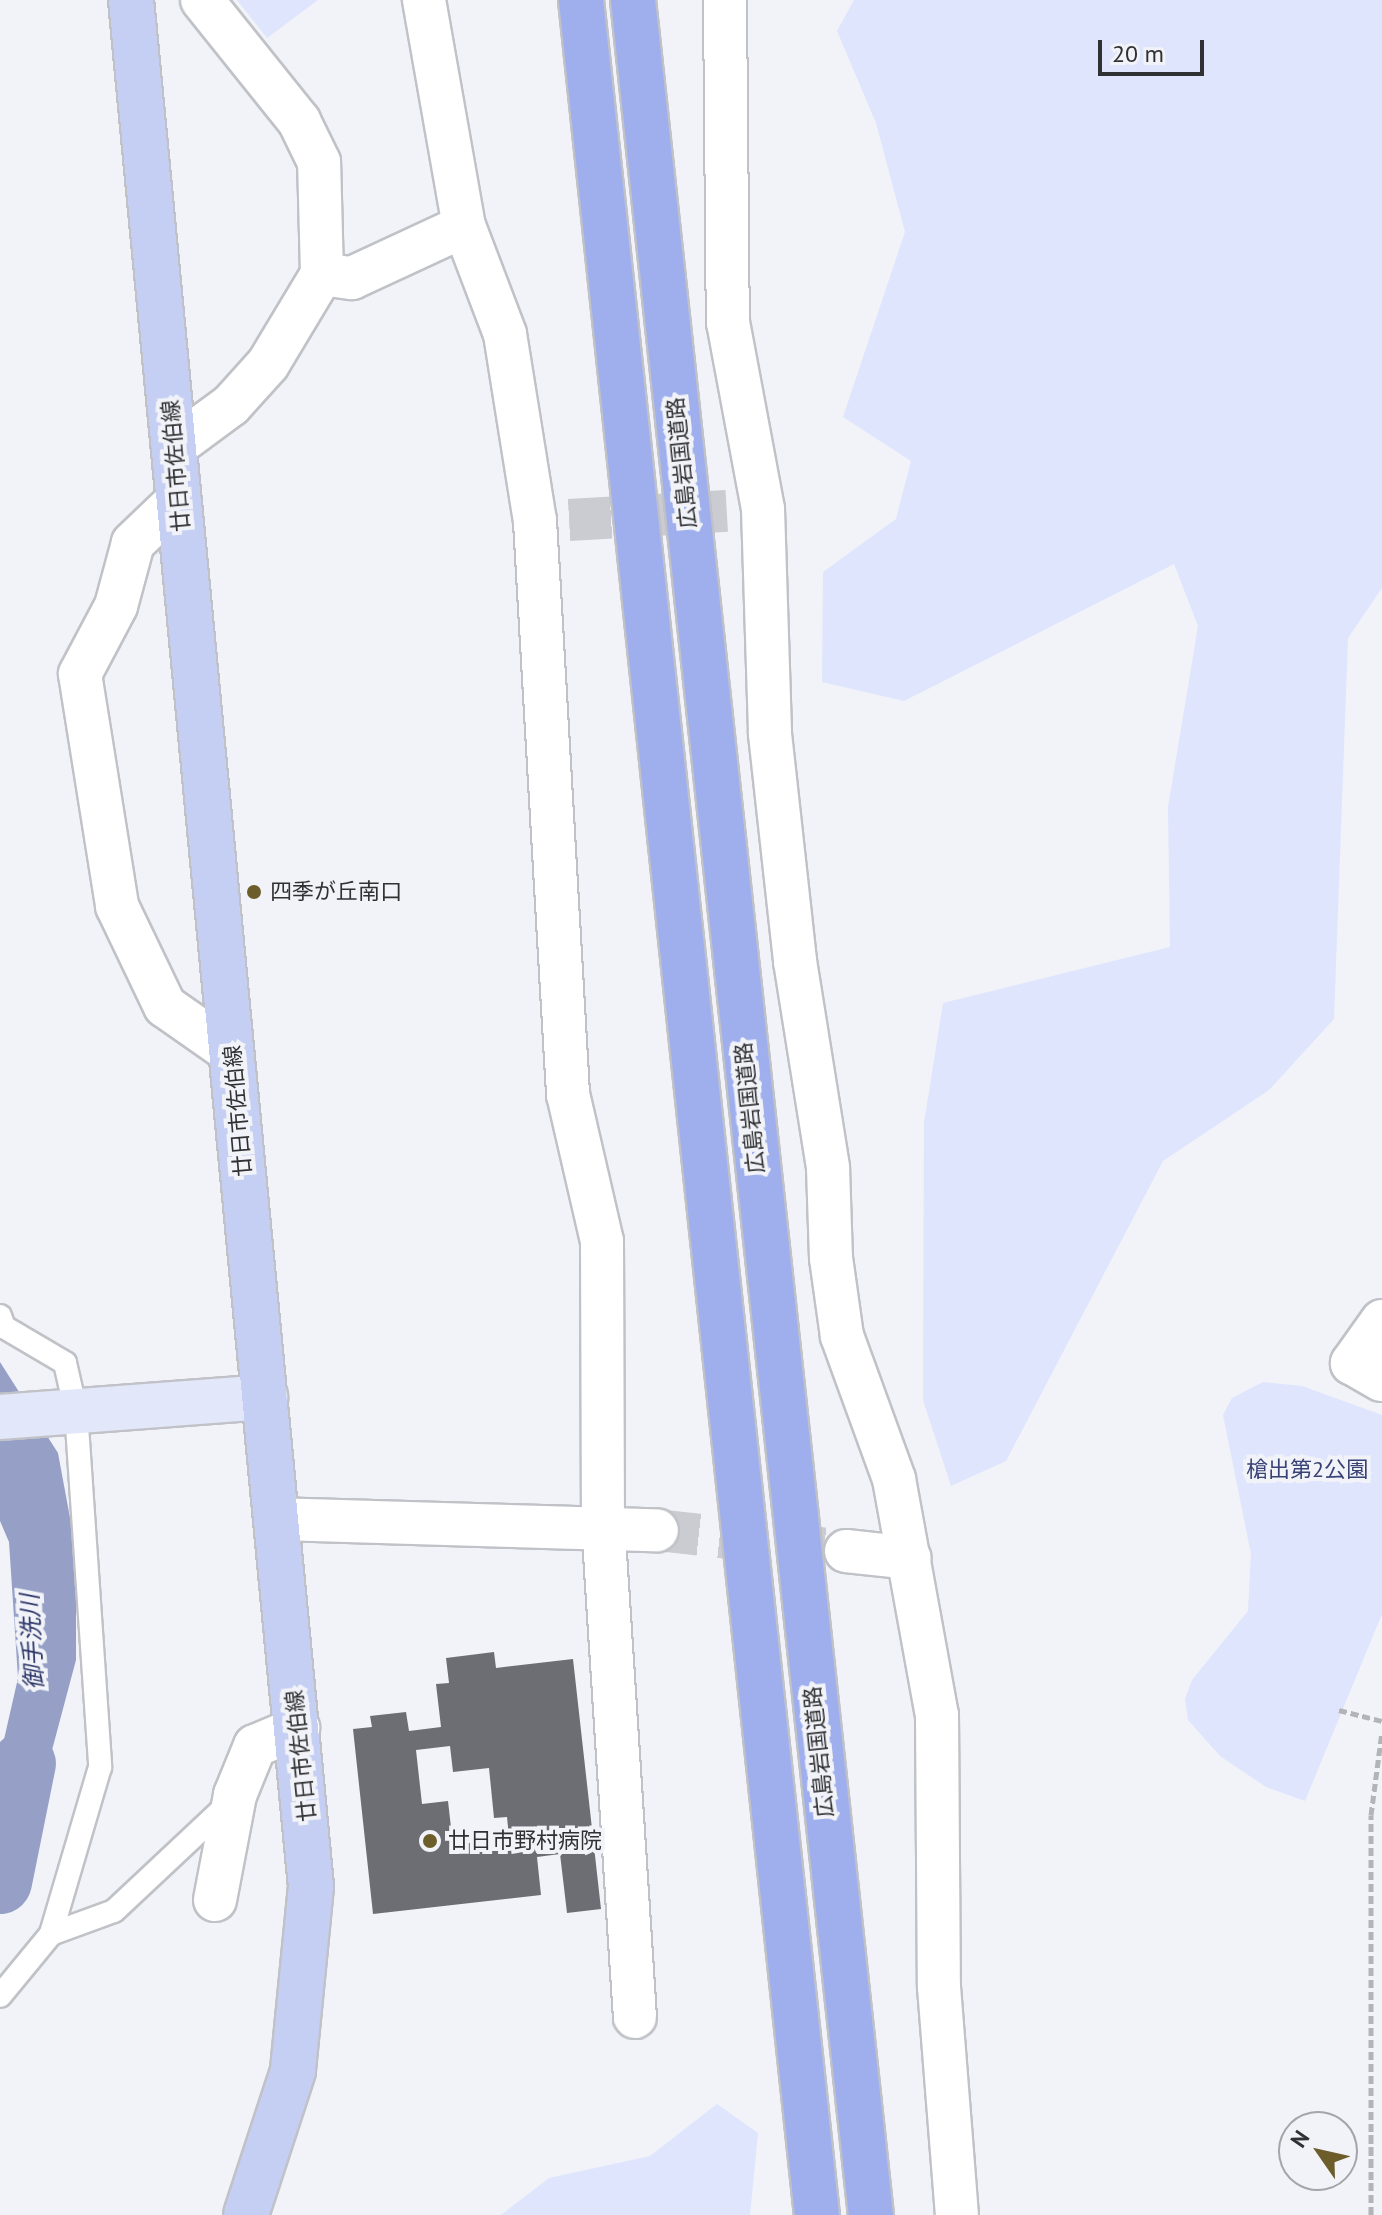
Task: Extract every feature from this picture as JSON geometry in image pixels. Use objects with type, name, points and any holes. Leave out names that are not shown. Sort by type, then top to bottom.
[{"type":"highway","points":[[581,0],[817,2215]]},
{"type":"highway","name":"広島岩国道路","points":[[633,0],[871,2215]]},
{"type":"main road","name":"廿日市佐伯線","points":[[131,0],[311,1886],[305,2010],[278,2130],[246,2215]]},
{"type":"street","points":[[174,447],[231,405],[268,364],[322,274],[319,162],[299,121],[202,0]]},
{"type":"street","points":[[424,0],[464,226],[505,334],[552,521],[568,1094],[602,1241],[603,1523],[635,2017]]},
{"type":"street","points":[[725,0],[728,322],[745,510],[795,961],[828,1168],[831,1258],[842,1336],[894,1479],[937,1715],[939,1987],[957,2215]]},
{"type":"street","points":[[322,274],[352,278],[464,226]]},
{"type":"street","points":[[179,499],[133,543],[116,606],[80,674],[117,906],[165,1006],[232,1053]]},
{"type":"street","points":[[1382,1321],[1352,1363],[1382,1380]]},
{"type":"street","points":[[0,1417],[265,1397]]},
{"type":"street","points":[[277,1519],[603,1523],[657,1530]]},
{"type":"street","points":[[846,1551],[910,1558]]},
{"type":"street","points":[[215,1900],[235,1795],[255,1746],[298,1728]]},
{"type":"lane","points":[[0,1316],[4,1327],[65,1363],[65,1412],[100,1767],[51,1934],[0,1996]]},
{"type":"lane","points":[[51,1934],[114,1911],[235,1795]]},
{"type":"path","points":[[1339,1710],[1382,1721]]},
{"type":"path","points":[[1371,2215],[1371,1815],[1382,1732]]},
{"type":"green space","points":[[237,0],[318,0],[267,38]]},
{"type":"green space","points":[[854,0],[1382,0],[1382,588],[1348,638],[1334,1019],[1269,1090],[1163,1161],[1006,1461],[951,1486],[923,1400],[924,1123],[943,1003],[1170,947],[1168,807],[1198,626],[1174,564],[904,701],[822,682],[823,572],[896,519],[911,461],[843,417],[905,232],[876,123],[837,31]]},
{"type":"green space","name":"槍出第2公園","points":[[1263,1382],[1302,1386],[1382,1415],[1382,1614],[1305,1801],[1266,1787],[1220,1756],[1188,1720],[1185,1699],[1192,1680],[1248,1611],[1251,1554],[1223,1415],[1232,1398]]},
{"type":"green space","points":[[717,2104],[758,2133],[750,2215],[501,2215],[549,2178],[650,2156]]},
{"type":"water","points":[[0,1362],[58,1453],[76,1550],[76,1660],[31,1829],[23,1845],[7,1850],[0,1845],[0,1757],[18,1678],[9,1542],[0,1521]]},
{"type":"building","points":[[494,1652],[496,1668],[573,1659],[601,1909],[567,1913],[560,1854],[537,1857],[541,1895],[373,1914],[353,1729],[372,1727],[370,1716],[406,1712],[409,1731],[441,1727],[436,1684],[449,1683],[446,1658]],"holes":[[[450,1746],[453,1772],[489,1768],[494,1818],[507,1817],[509,1838],[453,1845],[448,1801],[422,1804],[416,1750]]]},
{"type":"waterway","name":"御手洗川","points":[[0,1882],[24,1763]]},
{"type":"tunnel","points":[[569,520],[727,511]]},
{"type":"tunnel","points":[[657,1530],[846,1551]]},
{"type":"place","name":"四季が丘南口","points":[[254,892]]},
{"type":"place","name":"廿日市野村病院","points":[[430,1841]]}]
